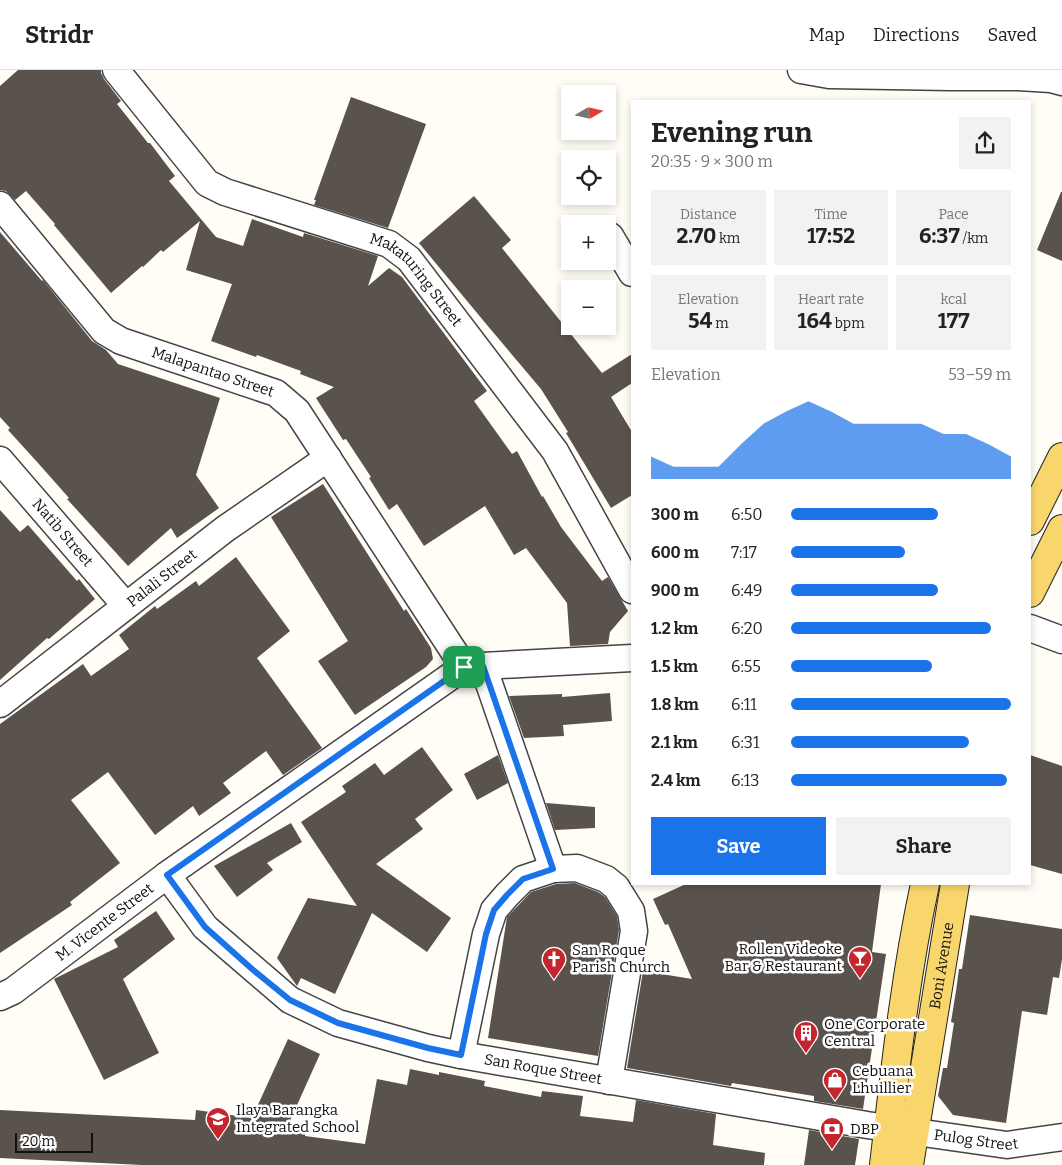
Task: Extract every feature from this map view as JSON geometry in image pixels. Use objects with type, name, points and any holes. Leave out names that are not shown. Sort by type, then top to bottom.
[{"type":"main road","points":[[1031,519],[1062,457]]},
{"type":"main road","points":[[1031,591],[1062,529]]},
{"type":"main road","name":"Boni Avenue","points":[[909,1165],[901,1130],[902,1016],[916,923],[925,885]]},
{"type":"main road","name":"Boni Avenue","points":[[884,1165],[901,1130],[956,885]]},
{"type":"street","name":"Makaturing Street","points":[[116,70],[207,183],[235,185],[389,244],[409,258],[555,452],[631,588]]},
{"type":"street","points":[[801,70],[829,74],[951,74],[1018,77],[1051,79],[1062,82]]},
{"type":"street","name":"Malapantao Street","points":[[0,205],[104,331],[121,341],[276,392],[297,411],[474,666],[553,869]]},
{"type":"street","points":[[616,246],[631,270]]},
{"type":"street","name":"Palali Street","points":[[0,704],[225,529],[328,458]]},
{"type":"street","name":"Natib Street","points":[[0,460],[126,606]]},
{"type":"street","points":[[1031,628],[1062,640]]},
{"type":"street","points":[[474,666],[631,658]]},
{"type":"street","name":"M. Vicente Street","points":[[0,997],[13,991],[167,875],[474,666]]},
{"type":"street","points":[[461,1055],[486,934],[494,910],[523,879],[553,869],[577,868],[606,879],[616,887],[631,910],[634,931],[609,1081]]},
{"type":"street","name":"San Roque Street","points":[[167,875],[205,927],[252,969],[290,1000],[338,1023],[428,1048],[461,1055],[901,1130]]},
{"type":"street","name":"Pulog Street","points":[[901,1130],[1007,1145],[1062,1137]]},
{"type":"building","points":[[18,70],[101,70],[104,79],[121,101],[117,104],[175,176],[169,181],[216,237],[243,246],[252,219],[303,237],[304,233],[378,256],[368,286],[389,268],[402,277],[487,391],[474,401],[512,454],[517,451],[561,527],[602,581],[608,577],[628,611],[610,632],[608,644],[570,646],[567,603],[526,548],[514,555],[485,506],[424,546],[397,504],[389,510],[369,478],[371,477],[346,439],[343,440],[316,398],[334,387],[300,374],[301,371],[211,341],[232,284],[186,270],[200,221],[163,252],[161,250],[111,293],[26,191],[15,200],[6,191],[0,190],[0,86]]},
{"type":"building","points":[[351,97],[426,124],[388,228],[314,205],[316,200],[314,200]]},
{"type":"building","points":[[1062,192],[1062,261],[1037,250]]},
{"type":"building","points":[[474,196],[511,240],[502,248],[561,322],[561,335],[572,335],[602,373],[631,355],[631,384],[611,397],[631,430],[631,496],[611,508],[541,389],[419,243]]},
{"type":"building","points":[[0,232],[43,280],[92,341],[106,350],[118,364],[220,398],[196,475],[219,508],[177,538],[171,528],[128,566],[67,499],[69,498],[8,430],[10,428],[0,417]]},
{"type":"building","points":[[323,484],[404,611],[406,609],[431,648],[433,659],[426,667],[355,715],[318,661],[348,641],[271,517]]},
{"type":"building","points":[[0,510],[20,532],[28,525],[77,581],[79,579],[95,599],[0,680]]},
{"type":"building","points":[[236,557],[290,631],[257,658],[322,748],[283,775],[266,751],[223,783],[231,793],[199,816],[193,806],[155,835],[108,772],[71,800],[120,863],[70,902],[72,905],[0,953],[0,724],[83,664],[91,676],[129,649],[119,635],[155,606],[157,609],[196,581],[199,586]]},
{"type":"building","points":[[610,693],[612,721],[563,725],[564,736],[524,738],[509,696],[562,694],[562,697]]},
{"type":"building","points":[[422,747],[453,790],[415,819],[423,829],[376,864],[451,918],[427,952],[372,913],[335,994],[301,978],[297,986],[277,958],[308,898],[357,906],[301,822],[346,792],[342,786],[375,763],[384,775]]},
{"type":"building","points":[[498,755],[508,783],[477,800],[464,774]]},
{"type":"building","points":[[1031,755],[1062,766],[1062,874],[1031,865]]},
{"type":"building","points":[[546,803],[595,807],[595,828],[555,830]]},
{"type":"building","points":[[291,823],[302,842],[267,863],[273,870],[237,897],[214,866]]},
{"type":"building","name":"San Roque Parish Church","points":[[575,883],[598,892],[605,897],[617,916],[619,930],[598,1056],[488,1038],[507,917],[531,892],[556,884]]},
{"type":"building","points":[[684,885],[881,885],[872,952],[886,954],[863,1109],[814,1101],[814,1096],[732,1083],[731,1086],[627,1068],[643,971],[692,979],[668,924],[665,925],[653,899]]},
{"type":"building","points":[[156,911],[175,939],[123,979],[159,1053],[104,1080],[54,979],[118,947],[114,940]]},
{"type":"building","points":[[970,915],[1062,929],[1062,959],[1059,978],[1053,977],[1047,1015],[1022,1011],[1006,1123],[953,1115],[938,1096],[943,1068],[947,1068],[954,1023],[951,1022],[959,969],[962,969]]},
{"type":"building","points":[[288,1039],[320,1054],[289,1123],[307,1125],[305,1136],[365,1144],[377,1079],[407,1085],[410,1069],[439,1075],[439,1072],[485,1081],[484,1086],[541,1097],[542,1091],[583,1096],[580,1116],[633,1122],[636,1100],[716,1114],[713,1145],[765,1153],[764,1165],[142,1165],[0,1158],[0,1110],[195,1120],[196,1110],[252,1118]]},
{"type":"building","name":"DBP","points":[[809,1130],[859,1139],[855,1165],[804,1165]]},
{"type":"place","name":"Rollen Videoke Bar & Restaurant","points":[[860,979]]},
{"type":"place","name":"San Roque Parish Church","points":[[554,980]]},
{"type":"place","name":"One Corporate Central","points":[[806,1054]]},
{"type":"place","name":"Cebuana Lhuillier","points":[[835,1101]]},
{"type":"place","name":"Ilaya Barangka Integrated School","points":[[218,1140]]},
{"type":"place","name":"DBP","points":[[832,1150]]},
{"type":"route","points":[[483,666],[553,869],[523,879],[494,910],[486,934],[461,1055],[428,1048],[338,1023],[290,1000],[205,927],[167,875],[464,667],[483,666]]}]
